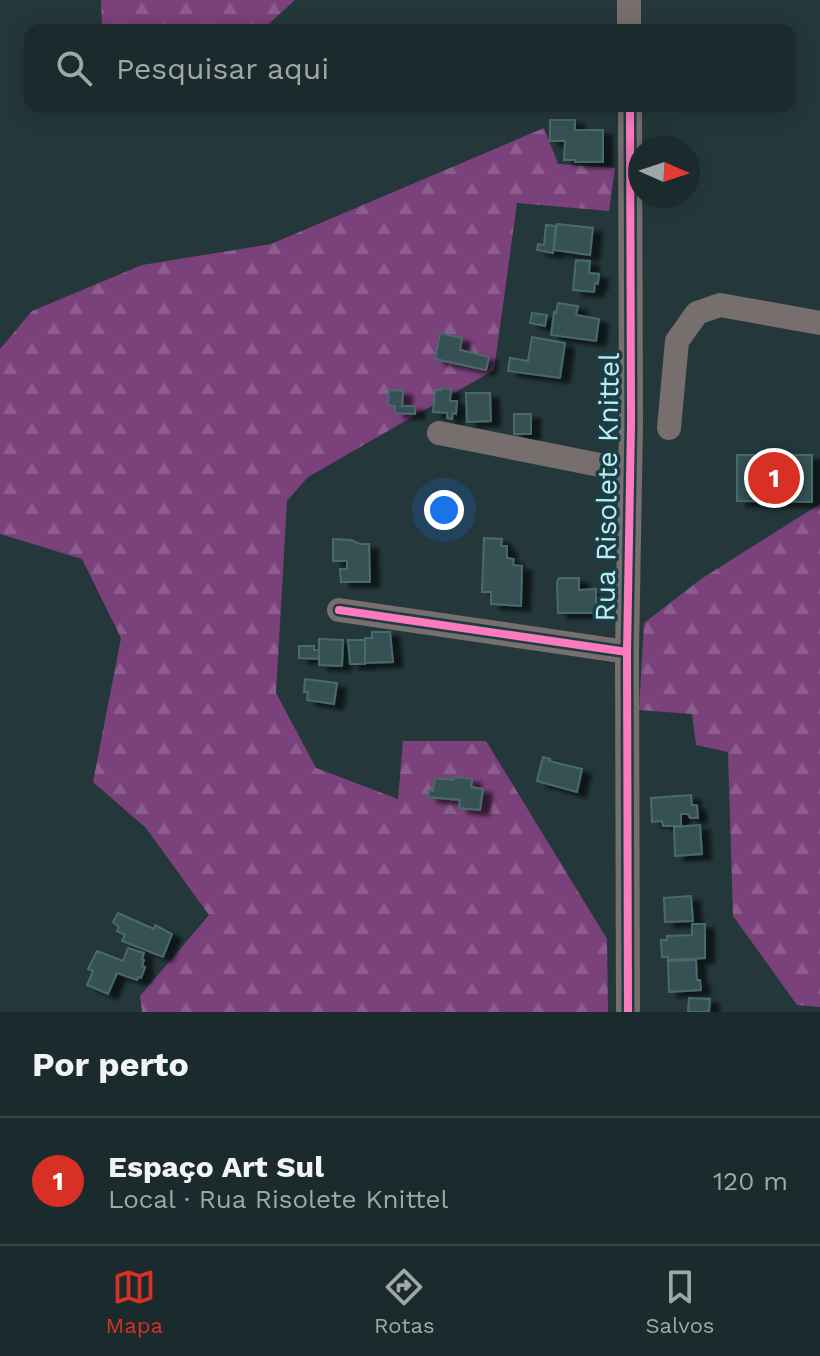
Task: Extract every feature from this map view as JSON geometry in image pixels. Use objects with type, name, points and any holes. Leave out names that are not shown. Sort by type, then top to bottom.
[{"type":"street","points":[[629,0],[629,24]]},
{"type":"street","name":"Rua Risolete Knittel","points":[[628,1012],[630,112]]},
{"type":"street","points":[[669,428],[677,341],[697,313],[720,305],[820,323]]},
{"type":"street","points":[[439,433],[630,471]]},
{"type":"street","points":[[339,610],[627,652]]},
{"type":"green space","points":[[101,0],[295,0],[269,24],[102,24]]},
{"type":"green space","points":[[544,128],[558,164],[615,168],[609,211],[517,203],[494,370],[308,477],[287,501],[276,693],[316,768],[398,799],[403,741],[486,741],[607,939],[608,1012],[142,1012],[140,996],[209,915],[146,828],[93,782],[121,638],[82,559],[0,534],[0,349],[32,311],[142,265],[271,244]]},
{"type":"green space","points":[[820,504],[820,1007],[797,1005],[733,916],[728,752],[696,745],[692,714],[639,710],[644,623],[701,579]]},
{"type":"building","points":[[550,120],[575,120],[575,130],[603,130],[603,162],[564,160],[565,141],[550,141]]},
{"type":"building","points":[[557,224],[593,228],[590,255],[554,250]]},
{"type":"building","points":[[546,225],[556,226],[553,253],[537,250],[538,244],[544,245]]},
{"type":"building","points":[[576,260],[590,261],[589,273],[599,274],[594,292],[573,290]]},
{"type":"building","points":[[558,303],[578,306],[576,315],[599,319],[596,341],[551,335]]},
{"type":"building","points":[[532,313],[547,315],[545,326],[530,323]]},
{"type":"building","points":[[440,333],[462,338],[460,350],[489,357],[486,370],[435,359]]},
{"type":"building","points":[[532,337],[565,343],[560,378],[508,371],[510,358],[528,361]]},
{"type":"building","points":[[451,389],[450,401],[457,401],[456,414],[453,413],[452,419],[447,418],[447,413],[433,412],[435,390]]},
{"type":"building","points":[[389,390],[403,391],[402,406],[415,406],[415,414],[395,413],[395,406],[388,405]]},
{"type":"building","points":[[466,393],[490,393],[491,421],[467,422]]},
{"type":"building","points":[[514,414],[531,414],[531,434],[514,434]]},
{"type":"building","points":[[737,455],[812,455],[812,502],[737,501]]},
{"type":"building","points":[[484,538],[502,539],[501,546],[507,546],[507,558],[514,559],[513,565],[522,566],[521,606],[491,604],[491,592],[482,592]]},
{"type":"building","points":[[333,539],[369,544],[370,582],[341,582],[340,569],[347,569],[347,561],[333,561]]},
{"type":"building","points":[[560,578],[579,578],[579,590],[596,589],[596,613],[558,613],[557,583]]},
{"type":"building","points":[[372,632],[390,632],[393,662],[365,663],[365,638],[372,638]]},
{"type":"building","points":[[319,639],[343,640],[342,666],[319,665]]},
{"type":"building","points":[[348,640],[365,640],[365,664],[350,664]]},
{"type":"building","points":[[299,646],[314,646],[314,650],[319,650],[319,659],[299,658]]},
{"type":"building","points":[[305,679],[337,683],[334,704],[307,700]]},
{"type":"building","points":[[543,757],[582,769],[577,792],[537,781]]},
{"type":"building","points":[[454,777],[472,779],[471,787],[483,789],[480,810],[459,808],[460,800],[428,797],[429,790],[433,791],[435,778],[453,780]]},
{"type":"building","points":[[691,795],[692,805],[697,805],[698,818],[681,814],[681,826],[663,826],[662,821],[652,822],[651,798]]},
{"type":"building","points":[[700,825],[702,854],[675,856],[674,827]]},
{"type":"building","points":[[691,896],[693,921],[665,922],[664,898]]},
{"type":"building","points":[[118,913],[172,934],[163,957],[122,941],[125,935],[117,931],[119,927],[113,922]]},
{"type":"building","points":[[692,924],[705,924],[705,958],[668,960],[668,957],[662,957],[661,940],[667,940],[667,936],[692,935]]},
{"type":"building","points":[[128,948],[144,953],[142,966],[145,967],[141,978],[137,980],[117,973],[108,994],[87,985],[93,971],[88,969],[97,951],[123,961]]},
{"type":"building","points":[[696,960],[701,990],[669,992],[668,961]]},
{"type":"building","points":[[689,998],[710,999],[709,1012],[688,1012]]},
{"type":"cycle path","points":[[628,1012],[630,112]]},
{"type":"cycle path","points":[[339,610],[627,652]]},
{"type":"place","name":"Espaço Art Sul","points":[[774,478]]}]
